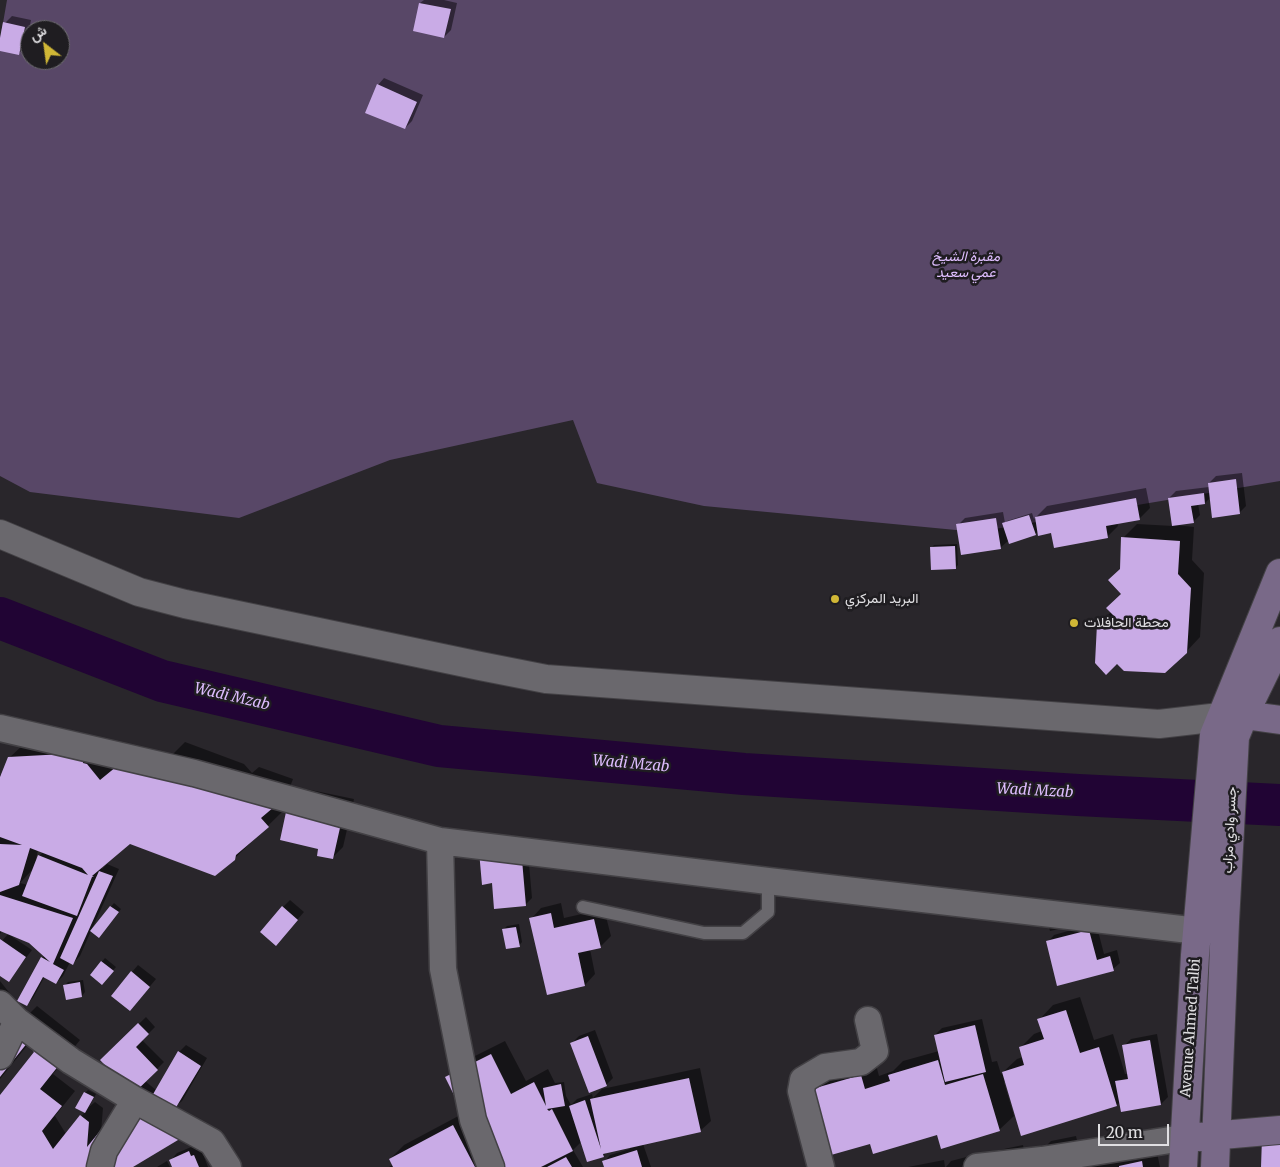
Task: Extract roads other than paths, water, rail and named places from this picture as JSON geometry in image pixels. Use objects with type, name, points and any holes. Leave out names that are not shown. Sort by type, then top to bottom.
[{"type":"main road","points":[[1228,726],[1280,573]]},
{"type":"main road","points":[[1228,726],[1280,641]]},
{"type":"main road","points":[[1228,726],[1280,720]]},
{"type":"main road","name":"جسر وادي مزاب","points":[[1207,924],[1228,726]]},
{"type":"main road","points":[[1207,924],[1216,1136],[1215,1167]]},
{"type":"main road","name":"Avenue Ahmed Talbi","points":[[1183,1167],[1183,1138],[1207,924]]},
{"type":"main road","points":[[1183,1138],[1280,1130]]},
{"type":"street","points":[[0,534],[139,592],[204,608],[546,679],[1159,724],[1228,726]]},
{"type":"street","points":[[0,728],[194,773],[440,841],[768,881],[1207,924]]},
{"type":"street","points":[[440,841],[443,968],[473,1120],[491,1167]]},
{"type":"street","points":[[0,1056],[8,1013],[71,1061],[135,1100],[212,1142],[228,1167]]},
{"type":"street","points":[[822,1167],[801,1091],[803,1080],[825,1068],[861,1062],[875,1051],[868,1020]]},
{"type":"street","points":[[100,1167],[104,1151],[135,1100]]},
{"type":"street","points":[[981,1167],[1042,1163],[1183,1138]]},
{"type":"lane","points":[[583,907],[704,933],[743,933],[768,912],[768,881]]},
{"type":"waterway","name":"Wadi Mzab","points":[[0,618],[162,681],[439,746],[744,774],[1078,795],[1280,805]]},
{"type":"place","name":"البريد المركزي","points":[[835,599]]},
{"type":"place","name":"محطة الحافلات","points":[[1074,623]]},
{"type":"park label","name":"مقبرة الشيخ عمي سعيد","points":[[966,266]]}]
